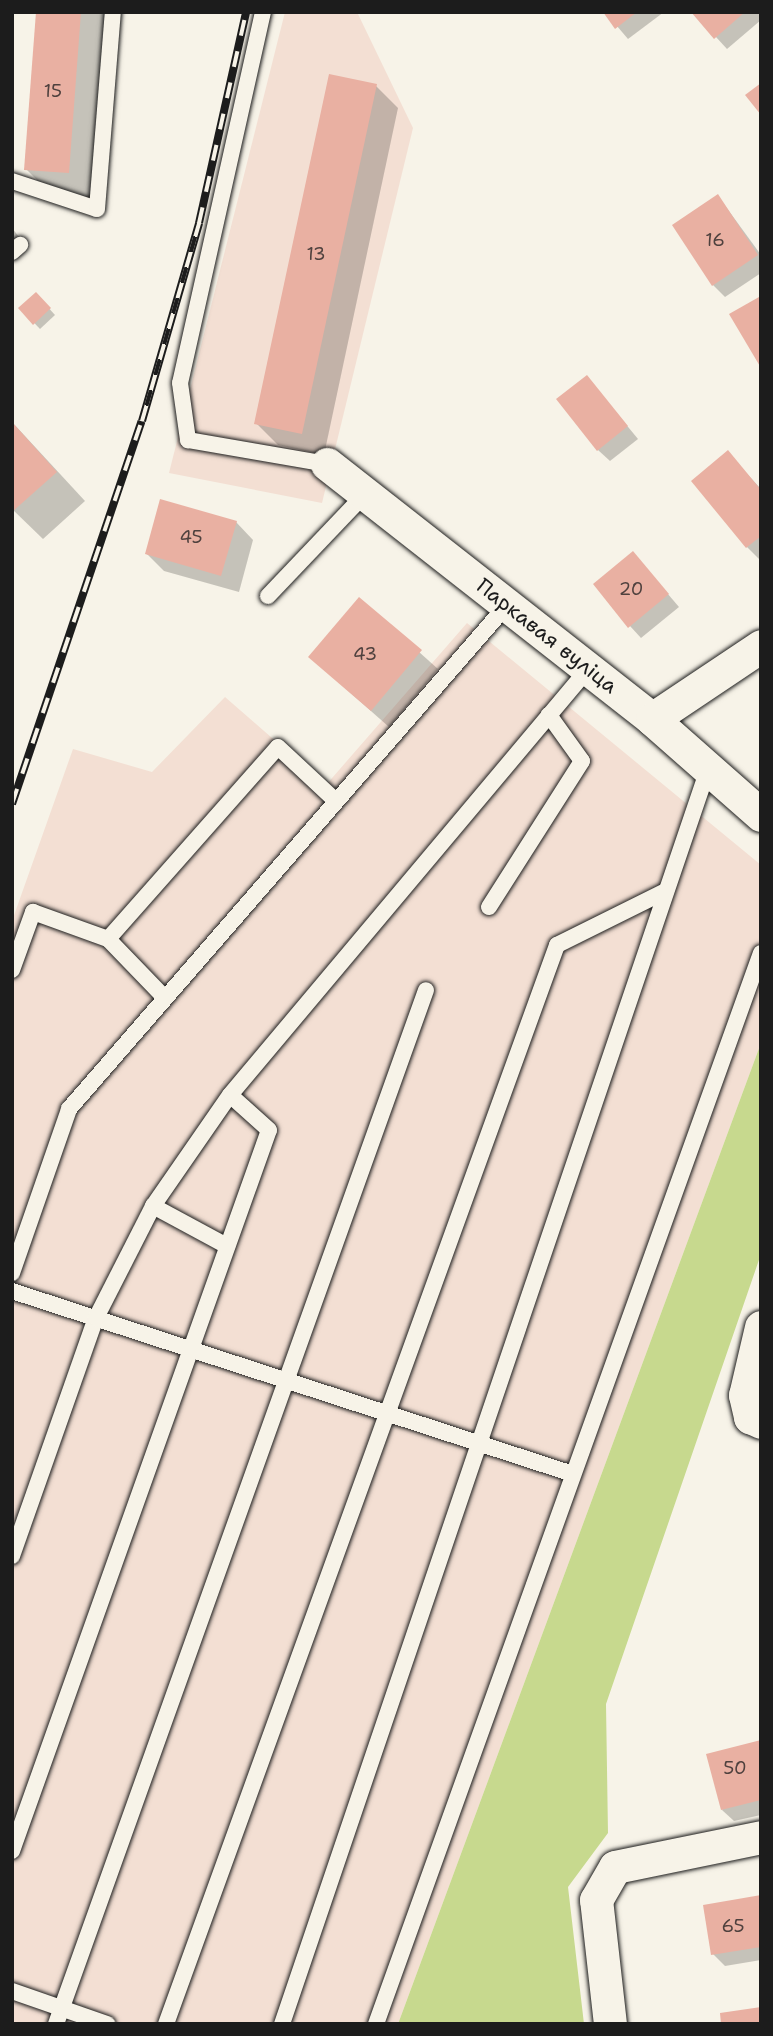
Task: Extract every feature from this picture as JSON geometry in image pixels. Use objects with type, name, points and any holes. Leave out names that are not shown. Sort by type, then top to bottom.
[{"type":"street","name":"Паркавая вуліца","points":[[327,464],[652,719],[761,816]]},
{"type":"street","points":[[652,719],[761,646]]},
{"type":"street","points":[[753,1409],[761,1327]]},
{"type":"street","points":[[610,2024],[596,1900],[615,1867],[761,1837]]},
{"type":"lane","points":[[12,181],[97,209],[113,12]]},
{"type":"lane","points":[[263,12],[180,383],[188,440],[327,464]]},
{"type":"lane","points":[[268,596],[365,494]]},
{"type":"lane","points":[[12,1273],[69,1109],[507,605]]},
{"type":"lane","points":[[12,1556],[96,1318],[153,1206],[230,1095],[588,669]]},
{"type":"lane","points":[[489,907],[582,761],[549,715]]},
{"type":"lane","points":[[108,939],[278,747],[336,801]]},
{"type":"lane","points":[[282,2024],[708,769]]},
{"type":"lane","points":[[166,2024],[557,945],[666,891]]},
{"type":"lane","points":[[12,970],[33,912],[108,939],[165,998]]},
{"type":"lane","points":[[376,2024],[761,953]]},
{"type":"lane","points":[[58,2016],[426,990]]},
{"type":"lane","points":[[12,1851],[269,1130],[230,1095]]},
{"type":"lane","points":[[153,1206],[227,1247]]},
{"type":"lane","points":[[12,1291],[573,1474]]},
{"type":"lane","points":[[12,1992],[58,2016],[107,2024]]},
{"type":"shaded area","points":[[285,12],[357,12],[413,128],[322,503],[169,473]]},
{"type":"shaded area","points":[[467,623],[761,865],[761,1043],[398,2024],[12,2024],[12,921],[73,749],[152,772],[225,697],[326,785]]},
{"type":"green space","points":[[761,1043],[761,1254],[606,1704],[608,1833],[568,1887],[584,2024],[398,2024]]},
{"type":"building","points":[[36,12],[81,12],[69,173],[24,170]]},
{"type":"building","points":[[603,12],[637,12],[615,29]]},
{"type":"building","points":[[691,12],[745,12],[714,39]]},
{"type":"building","points":[[329,74],[377,84],[302,434],[254,424]]},
{"type":"building","points":[[761,83],[761,115],[745,95]]},
{"type":"building","points":[[718,194],[758,255],[712,286],[672,225]]},
{"type":"building","points":[[36,292],[51,308],[33,325],[18,308]]},
{"type":"building","points":[[759,297],[761,299],[761,368],[729,314]]},
{"type":"building","points":[[587,375],[628,426],[597,451],[556,399]]},
{"type":"building","points":[[12,422],[57,472],[12,512]]},
{"type":"building","points":[[728,450],[761,490],[761,536],[746,548],[691,481]]},
{"type":"building","points":[[160,499],[237,521],[221,576],[145,554]]},
{"type":"building","points":[[633,551],[669,594],[628,628],[593,584]]},
{"type":"building","points":[[359,597],[422,650],[371,711],[308,657]]},
{"type":"building","points":[[761,1740],[761,1800],[721,1810],[706,1754]]},
{"type":"building","points":[[761,1895],[761,1947],[711,1955],[703,1905]]},
{"type":"building","points":[[761,2007],[761,2024],[721,2024],[720,2013]]},
{"type":"railway","points":[[12,804],[142,421],[199,223],[246,12]]}]
